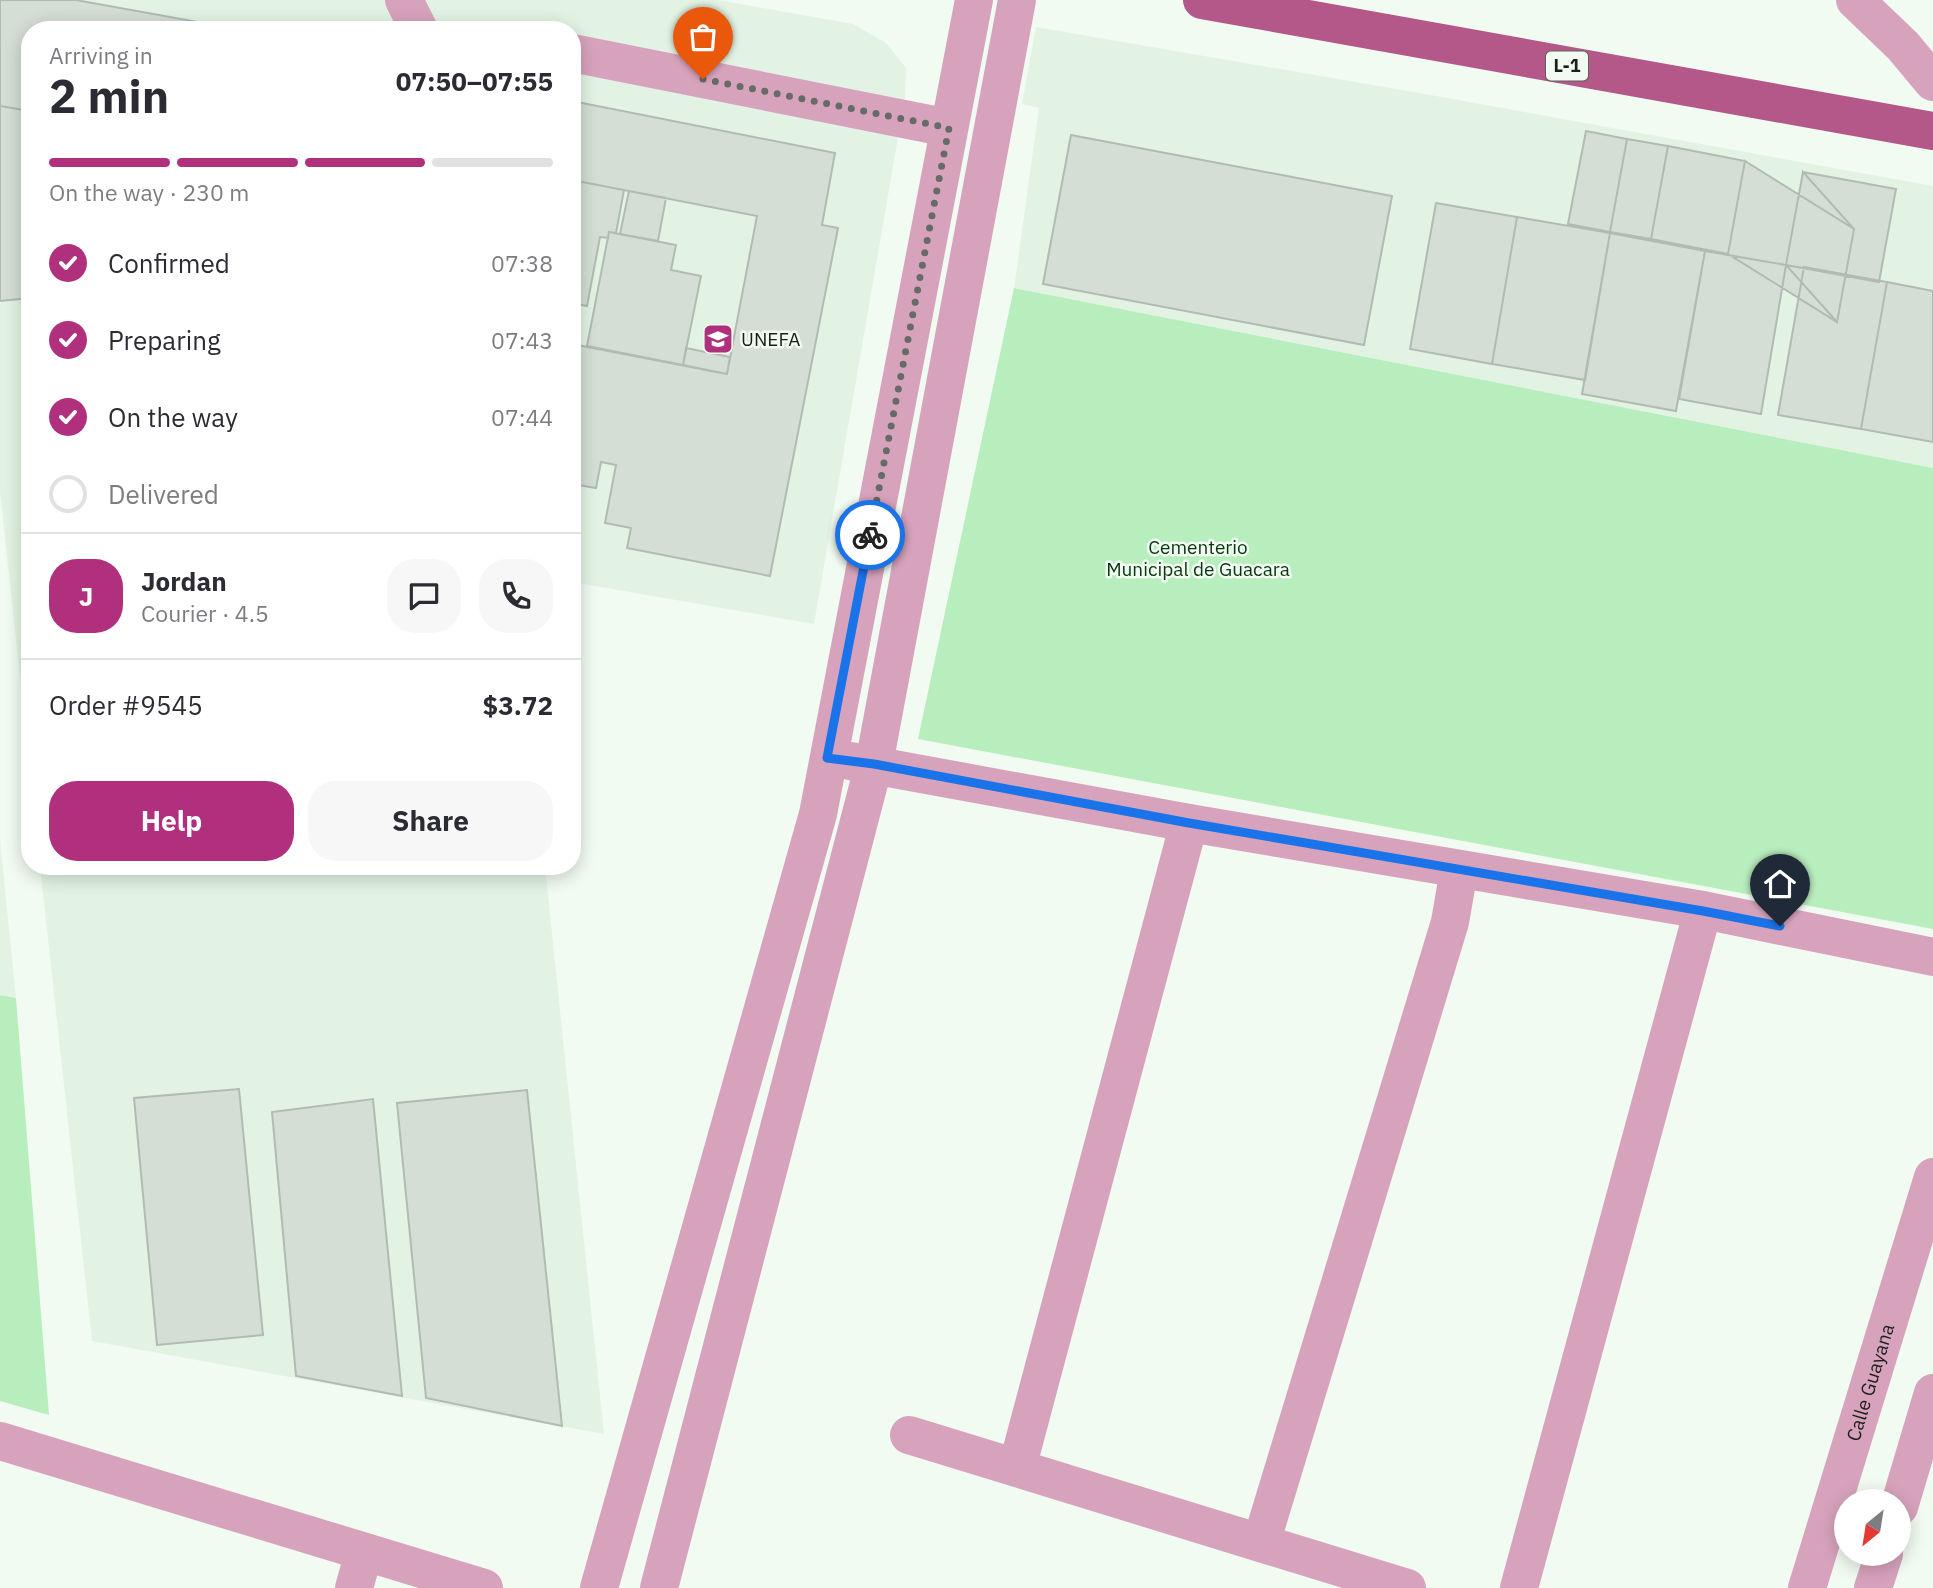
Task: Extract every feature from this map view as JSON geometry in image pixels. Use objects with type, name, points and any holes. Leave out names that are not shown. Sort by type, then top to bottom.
[{"type":"main road","name":"L-1","points":[[1202,0],[1278,7],[1933,131]]},
{"type":"street","points":[[404,0],[414,21]]},
{"type":"street","points":[[599,1588],[818,814],[974,0]]},
{"type":"street","points":[[659,1588],[874,764],[1017,0]]},
{"type":"street","points":[[1855,0],[1903,46],[1933,82]]},
{"type":"street","points":[[581,55],[949,128]]},
{"type":"street","points":[[827,758],[874,764],[1189,823],[1703,911],[1933,957]]},
{"type":"street","points":[[1017,1468],[1189,823]]},
{"type":"street","points":[[1261,1543],[1450,922],[1459,870]]},
{"type":"street","points":[[1519,1588],[1703,911]]},
{"type":"street","name":"Calle Guayana","points":[[1807,1588],[1933,1177]]},
{"type":"street","points":[[1909,1489],[1924,1462],[1933,1393]]},
{"type":"street","points":[[909,1435],[1407,1588]]},
{"type":"street","points":[[0,1441],[484,1588]]},
{"type":"street","points":[[354,1588],[365,1552]]},
{"type":"street","points":[[1873,1588],[1880,1566]]},
{"type":"shaded area","name":"UNEFA","points":[[0,0],[718,0],[853,24],[886,43],[906,68],[905,97],[814,624],[581,584],[581,21],[21,21],[21,685],[0,492]]},
{"type":"shaded area","points":[[1036,27],[1933,186],[1933,468],[1014,288],[1039,108],[1022,104]]},
{"type":"shaded area","points":[[0,840],[16,998],[0,995]]},
{"type":"shaded area","points":[[41,875],[546,875],[604,1434],[92,1341]]},
{"type":"green space","name":"Cementerio Municipal de Guacara","points":[[1014,288],[1933,468],[1933,929],[918,739]]},
{"type":"green space","points":[[0,995],[16,998],[49,1415],[0,1401]]},
{"type":"building","points":[[0,0],[76,0],[192,21],[21,21],[21,110],[0,106]]},
{"type":"building","points":[[581,103],[835,153],[822,225],[838,228],[770,576],[627,548],[631,528],[605,523],[616,465],[601,462],[596,488],[581,486],[581,346],[727,374],[757,216],[581,182]]},
{"type":"building","points":[[0,106],[21,110],[21,299],[0,301]]},
{"type":"building","points":[[1586,131],[1627,139],[1610,232],[1568,224]]},
{"type":"building","points":[[1071,135],[1392,196],[1364,345],[1043,284]]},
{"type":"building","points":[[1627,139],[1668,146],[1651,239],[1610,232]]},
{"type":"building","points":[[1668,146],[1745,161],[1728,254],[1651,239]]},
{"type":"building","points":[[1745,161],[1854,229],[1837,322],[1728,254]]},
{"type":"building","points":[[1803,172],[1854,229],[1837,322],[1786,265]]},
{"type":"building","points":[[1803,172],[1896,189],[1879,282],[1786,265]]},
{"type":"building","points":[[581,182],[624,190],[616,233],[609,232],[608,238],[600,237],[587,306],[581,305]]},
{"type":"building","points":[[629,191],[666,198],[658,241],[620,234]]},
{"type":"building","points":[[1436,203],[1517,217],[1492,364],[1410,349]]},
{"type":"building","points":[[1517,217],[1610,233],[1585,380],[1492,364]]},
{"type":"building","points":[[609,232],[676,245],[671,270],[701,276],[683,365],[587,346]]},
{"type":"building","points":[[1610,233],[1705,251],[1676,411],[1582,394]]},
{"type":"building","points":[[1705,251],[1786,265],[1761,414],[1679,399]]},
{"type":"building","points":[[1804,267],[1887,282],[1861,429],[1778,415]]},
{"type":"building","points":[[1887,282],[1933,291],[1933,442],[1861,429]]},
{"type":"building","points":[[686,348],[730,357],[727,374],[683,365]]},
{"type":"building","points":[[239,1089],[263,1335],[157,1345],[134,1098]]},
{"type":"building","points":[[527,1090],[562,1426],[426,1398],[397,1103]]},
{"type":"building","points":[[373,1099],[402,1396],[296,1376],[272,1112]]},
{"type":"way so far","points":[[703,79],[949,128],[870,535]]},
{"type":"place","name":"UNEFA","points":[[718,339]]},
{"type":"route","points":[[870,535],[827,758],[874,764],[1189,823],[1780,926]]}]
